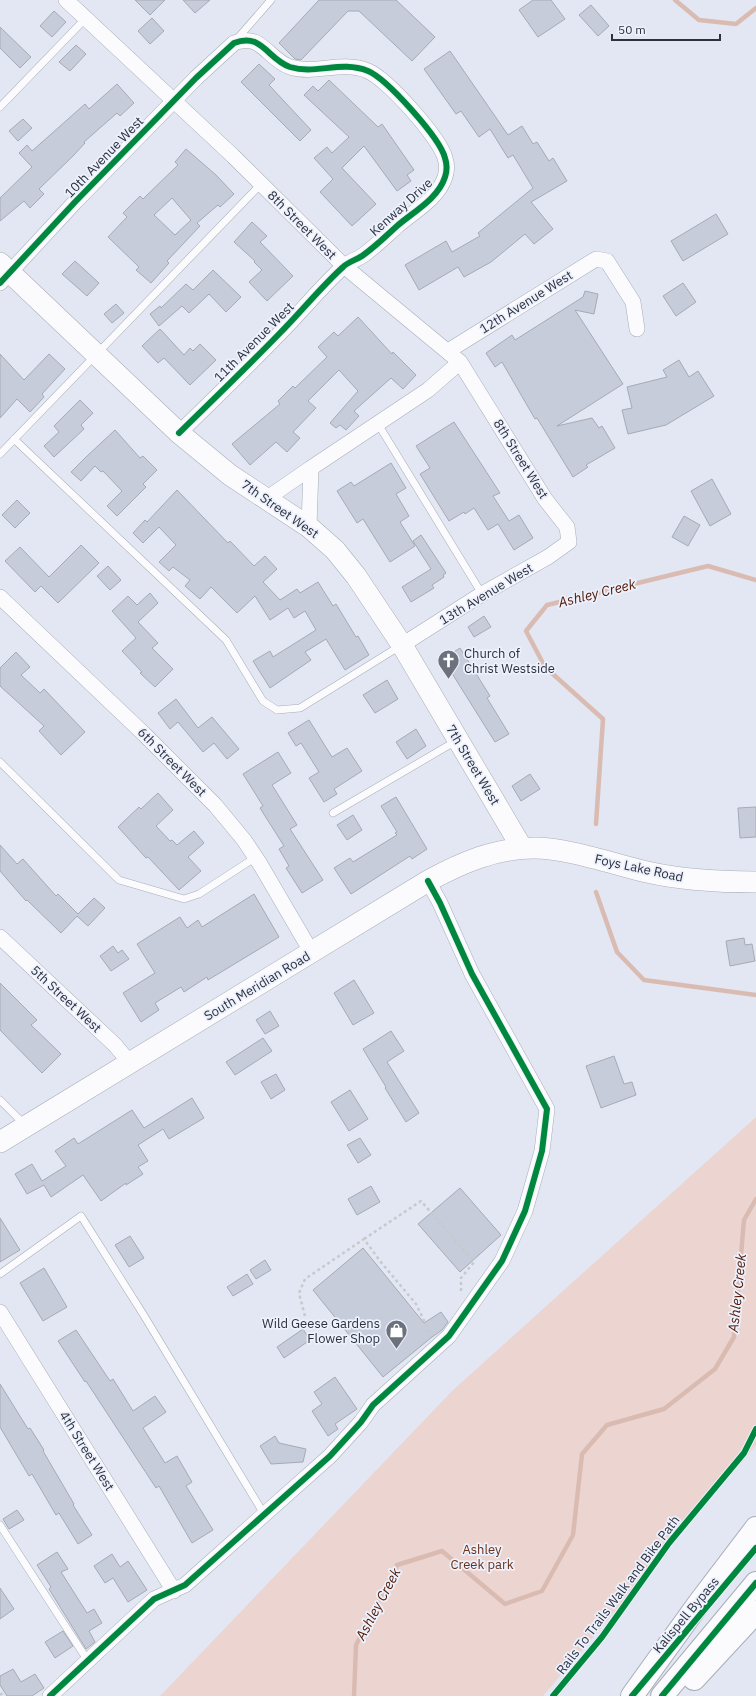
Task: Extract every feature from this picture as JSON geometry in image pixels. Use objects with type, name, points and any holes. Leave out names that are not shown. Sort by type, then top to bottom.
[{"type":"highway","points":[[632,1696],[699,1603],[756,1528]]},
{"type":"highway","name":"Kalispell Bypass","points":[[632,1696],[756,1548]]},
{"type":"highway","points":[[662,1696],[756,1583]]},
{"type":"highway","points":[[679,1696],[756,1612]]},
{"type":"street","name":"8th Street West","points":[[66,0],[261,184],[344,266],[460,362],[545,499],[567,527],[569,542]]},
{"type":"street","name":"Kenway Drive","points":[[230,46],[241,40],[255,41],[280,61],[301,69],[341,66],[361,68],[370,72],[395,92],[433,136],[442,150],[446,162],[446,176],[438,191],[362,256],[344,266]]},
{"type":"street","name":"10th Avenue West","points":[[3,273],[230,46]]},
{"type":"street","name":"12th Avenue West","points":[[448,351],[596,259],[606,261],[633,302],[637,329]]},
{"type":"street","name":"11th Avenue West","points":[[179,433],[280,334],[344,266]]},
{"type":"street","name":"7th Street West","points":[[3,273],[96,354],[179,433],[230,475],[308,527],[335,550],[356,576],[402,645],[522,848]]},
{"type":"street","points":[[266,498],[428,390],[460,362]]},
{"type":"street","points":[[308,527],[311,468]]},
{"type":"street","name":"13th Avenue West","points":[[402,645],[482,594],[548,557],[569,542]]},
{"type":"street","name":"6th Street West","points":[[0,597],[144,734],[215,805],[256,857],[312,953]]},
{"type":"street","name":"South Meridian Road","points":[[0,1142],[428,881],[465,862],[483,855],[522,848]]},
{"type":"street","name":"Foys Lake Road","points":[[522,848],[554,849],[649,872],[672,876],[723,881],[756,882]]},
{"type":"street","points":[[50,1696],[154,1599],[185,1585],[330,1456],[361,1422],[373,1405],[449,1336],[502,1261],[525,1211],[542,1151],[547,1109],[472,974],[440,903],[428,881]]},
{"type":"street","name":"5th Street West","points":[[0,937],[115,1045],[130,1063]]},
{"type":"street","name":"4th Street West","points":[[0,1312],[174,1591]]},
{"type":"lane","points":[[230,46],[271,0]]},
{"type":"lane","points":[[0,108],[86,18]]},
{"type":"lane","points":[[0,454],[261,184]]},
{"type":"lane","points":[[378,424],[482,594]]},
{"type":"lane","points":[[14,439],[226,640],[263,700],[277,710],[300,708],[402,645]]},
{"type":"lane","points":[[333,813],[458,740]]},
{"type":"lane","points":[[0,762],[119,880],[184,899],[198,894],[256,857]]},
{"type":"lane","points":[[0,1100],[26,1126]]},
{"type":"lane","points":[[0,1274],[81,1216],[143,1314],[264,1514]]},
{"type":"lane","points":[[0,1525],[88,1661]]},
{"type":"path","points":[[305,1316],[299,1294],[305,1279],[422,1201],[474,1262],[461,1278],[461,1305],[464,1315]]},
{"type":"path","points":[[364,1240],[416,1304],[437,1347]]},
{"type":"path","points":[[0,1695],[4,1692]]},
{"type":"green space","name":"Ashley Creek park","points":[[756,1117],[756,1445],[543,1696],[160,1696],[453,1390]]},
{"type":"building","points":[[135,0],[165,0],[150,15]]},
{"type":"building","points":[[183,0],[210,0],[195,13]]},
{"type":"building","points":[[319,0],[396,0],[435,37],[412,61],[359,11],[348,11],[301,60],[295,59],[279,43]]},
{"type":"building","points":[[533,0],[551,0],[565,19],[538,37],[519,10]]},
{"type":"building","points":[[591,5],[609,26],[598,36],[579,15]]},
{"type":"building","points":[[54,11],[66,22],[52,37],[40,26]]},
{"type":"building","points":[[152,18],[164,31],[150,44],[138,31]]},
{"type":"building","points":[[0,27],[31,57],[20,68],[0,48]]},
{"type":"building","points":[[76,45],[86,54],[70,71],[59,62]]},
{"type":"building","points":[[450,51],[508,135],[522,126],[533,144],[537,142],[549,161],[553,158],[567,181],[531,202],[553,229],[534,244],[525,234],[491,262],[464,277],[458,267],[419,290],[405,265],[446,241],[452,252],[480,236],[478,233],[533,188],[513,155],[508,158],[490,129],[479,137],[461,111],[456,114],[424,69]]},
{"type":"building","points":[[259,64],[275,79],[269,85],[311,130],[300,141],[241,82]]},
{"type":"building","points":[[329,80],[378,127],[382,124],[414,170],[407,175],[411,181],[397,191],[364,146],[342,168],[376,204],[352,226],[320,192],[333,179],[314,158],[327,147],[332,153],[349,137],[304,95],[313,86],[318,91]]},
{"type":"building","points":[[117,84],[134,103],[120,116],[117,113],[84,142],[85,143],[73,156],[39,189],[44,194],[30,208],[24,201],[0,221],[0,198],[32,167],[19,153],[27,145],[32,151],[85,104],[89,109]]},
{"type":"building","points":[[23,119],[32,128],[18,141],[9,131]]},
{"type":"building","points":[[186,149],[216,175],[234,194],[220,207],[218,205],[197,223],[200,226],[167,261],[169,263],[151,283],[136,270],[139,267],[108,237],[127,217],[123,213],[140,196],[143,199],[178,165],[175,162]],"holes":[[[172,198],[191,220],[175,235],[154,215]]]},
{"type":"building","points":[[716,214],[728,234],[683,261],[671,241]]},
{"type":"building","points":[[252,222],[267,236],[260,242],[293,276],[267,301],[249,282],[262,270],[254,262],[255,261],[234,242]]},
{"type":"building","points":[[75,261],[99,283],[87,296],[62,274]]},
{"type":"building","points":[[213,270],[241,297],[226,312],[209,294],[189,313],[182,306],[159,326],[150,314],[160,306],[161,308],[186,284],[193,290]]},
{"type":"building","points":[[683,283],[696,302],[676,316],[663,296]]},
{"type":"building","points":[[585,291],[598,294],[594,314],[575,310],[623,384],[557,426],[592,418],[599,428],[602,426],[615,448],[586,465],[588,467],[573,477],[537,418],[535,419],[502,362],[495,367],[486,353],[512,335],[515,340],[583,297]]},
{"type":"building","points":[[116,304],[124,313],[112,323],[104,314]]},
{"type":"building","points":[[358,317],[392,354],[393,352],[416,375],[403,389],[391,378],[354,411],[359,416],[346,430],[340,425],[336,428],[330,423],[358,391],[339,370],[308,401],[316,408],[293,432],[300,438],[287,452],[276,442],[250,465],[232,444],[280,404],[278,401],[293,386],[295,388],[327,357],[318,347],[334,332],[338,336]]},
{"type":"building","points":[[160,329],[184,355],[190,348],[193,351],[200,344],[216,360],[190,385],[164,358],[158,363],[142,346]]},
{"type":"building","points":[[0,354],[24,380],[49,354],[65,369],[42,394],[44,397],[30,412],[17,399],[0,418]]},
{"type":"building","points":[[679,360],[689,377],[698,371],[714,396],[666,425],[628,434],[622,410],[632,408],[627,387],[667,377],[663,370]]},
{"type":"building","points":[[80,400],[93,413],[81,425],[84,429],[54,457],[44,446],[59,432],[54,426]]},
{"type":"building","points":[[454,422],[500,493],[493,496],[509,521],[519,515],[533,538],[514,550],[498,524],[488,530],[474,508],[449,521],[420,474],[430,468],[416,446]]},
{"type":"building","points":[[115,430],[140,458],[143,456],[157,470],[143,484],[146,487],[117,516],[107,506],[122,491],[103,471],[101,472],[95,466],[81,481],[71,472]]},
{"type":"building","points":[[391,463],[406,488],[396,494],[409,516],[400,522],[415,546],[390,562],[363,519],[357,523],[337,491],[351,482],[354,486]]},
{"type":"building","points":[[712,479],[731,514],[710,526],[691,491]]},
{"type":"building","points":[[177,490],[228,543],[230,541],[254,566],[265,556],[277,569],[263,582],[280,600],[297,589],[300,593],[318,582],[333,606],[336,604],[369,655],[345,670],[326,639],[305,652],[311,660],[270,688],[253,661],[270,651],[273,657],[316,630],[305,611],[294,618],[288,608],[270,620],[255,596],[237,613],[211,587],[200,599],[185,586],[190,580],[173,567],[169,571],[159,562],[176,545],[159,527],[143,543],[133,533],[145,520],[147,522]]},
{"type":"building","points":[[17,500],[30,513],[15,528],[2,515]]},
{"type":"building","points":[[684,516],[700,525],[688,546],[672,537]]},
{"type":"building","points":[[421,535],[446,573],[443,575],[444,577],[432,585],[434,588],[411,602],[402,587],[431,569],[413,541]]},
{"type":"building","points":[[81,545],[99,563],[58,603],[41,586],[35,592],[5,561],[20,547],[49,577]]},
{"type":"building","points":[[108,566],[121,580],[110,590],[97,576]]},
{"type":"building","points":[[150,593],[158,603],[138,622],[158,643],[152,648],[173,669],[155,687],[140,673],[142,672],[122,651],[136,638],[112,611],[128,596],[137,605]]},
{"type":"building","points":[[484,616],[491,627],[474,637],[468,627]]},
{"type":"building","points":[[460,648],[490,696],[487,698],[509,734],[495,742],[443,659]]},
{"type":"building","points":[[16,652],[30,667],[21,675],[40,693],[44,689],[85,732],[61,755],[39,731],[44,726],[0,686],[0,668]]},
{"type":"building","points":[[387,680],[398,699],[375,713],[363,695]]},
{"type":"building","points":[[176,699],[198,728],[212,717],[239,749],[227,759],[214,743],[203,752],[178,722],[170,729],[158,713]]},
{"type":"building","points":[[309,720],[332,757],[347,748],[362,771],[334,789],[337,794],[324,802],[309,778],[319,772],[301,743],[296,746],[288,733]]},
{"type":"building","points":[[416,729],[426,746],[407,759],[396,742]]},
{"type":"building","points":[[278,752],[291,773],[272,785],[297,825],[290,829],[323,880],[302,893],[286,868],[289,866],[279,849],[284,846],[260,808],[263,806],[243,774]]},
{"type":"building","points":[[530,774],[540,789],[521,801],[512,786]]},
{"type":"building","points":[[158,793],[173,810],[156,826],[170,841],[172,840],[177,845],[194,831],[204,843],[188,857],[201,871],[179,890],[148,857],[146,858],[118,827],[139,807],[141,809]]},
{"type":"building","points":[[396,797],[427,849],[412,859],[410,856],[351,894],[334,868],[350,858],[353,862],[397,835],[395,833],[397,832],[381,806]]},
{"type":"building","points":[[756,807],[756,837],[740,838],[738,808]]},
{"type":"building","points":[[353,815],[362,830],[347,840],[337,825]]},
{"type":"building","points":[[0,845],[17,864],[23,859],[56,896],[58,894],[78,914],[94,898],[105,908],[88,926],[77,916],[61,933],[27,900],[26,901],[0,871]]},
{"type":"building","points":[[254,894],[279,937],[208,980],[207,977],[184,992],[181,987],[155,1003],[159,1010],[141,1022],[123,993],[155,973],[137,944],[180,917],[187,928],[198,920],[202,927]]},
{"type":"building","points":[[744,938],[745,945],[752,944],[755,961],[730,966],[726,941]]},
{"type":"building","points":[[113,946],[118,953],[122,950],[129,959],[111,971],[100,956]]},
{"type":"building","points":[[354,980],[374,1013],[353,1025],[334,993]]},
{"type":"building","points":[[0,983],[37,1020],[31,1025],[61,1054],[42,1073],[0,1030]]},
{"type":"building","points":[[270,1011],[279,1026],[265,1034],[256,1020]]},
{"type":"building","points":[[391,1031],[404,1051],[387,1062],[419,1113],[406,1122],[363,1049]]},
{"type":"building","points":[[263,1038],[272,1051],[235,1075],[226,1062]]},
{"type":"building","points":[[614,1056],[624,1084],[632,1082],[636,1095],[601,1108],[586,1066]]},
{"type":"building","points":[[276,1074],[285,1090],[271,1099],[261,1082]]},
{"type":"building","points":[[350,1090],[368,1119],[349,1131],[331,1102]]},
{"type":"building","points":[[192,1098],[204,1118],[169,1139],[163,1129],[138,1145],[148,1161],[138,1167],[143,1174],[126,1185],[126,1183],[101,1201],[83,1175],[51,1197],[44,1185],[27,1194],[15,1174],[32,1164],[42,1181],[66,1166],[55,1151],[74,1138],[78,1144],[132,1110],[144,1128]]},
{"type":"building","points":[[360,1138],[371,1155],[358,1163],[347,1145]]},
{"type":"building","points":[[371,1186],[380,1202],[357,1215],[348,1199]]},
{"type":"building","points":[[460,1188],[501,1235],[460,1272],[418,1224]]},
{"type":"building","points":[[0,1218],[20,1250],[0,1262]]},
{"type":"building","points":[[130,1236],[144,1258],[129,1267],[115,1245]]},
{"type":"building","points":[[363,1248],[424,1323],[441,1312],[448,1322],[442,1330],[383,1377],[313,1290]]},
{"type":"building","points":[[265,1260],[271,1270],[256,1279],[250,1270]]},
{"type":"building","points":[[44,1268],[67,1307],[43,1321],[20,1283]]},
{"type":"building","points":[[247,1274],[253,1284],[233,1296],[227,1287]]},
{"type":"building","points":[[303,1329],[310,1340],[284,1358],[277,1347]]},
{"type":"building","points":[[76,1330],[110,1381],[113,1379],[133,1411],[155,1396],[166,1412],[143,1428],[165,1463],[177,1456],[192,1482],[186,1486],[213,1530],[192,1543],[159,1486],[156,1488],[58,1341]]},
{"type":"building","points":[[335,1377],[357,1409],[335,1424],[338,1429],[328,1436],[312,1411],[322,1404],[314,1392]]},
{"type":"building","points":[[0,1384],[28,1429],[30,1428],[44,1450],[43,1451],[74,1504],[73,1505],[92,1535],[78,1544],[59,1513],[56,1515],[32,1474],[29,1476],[0,1427]]},
{"type":"building","points":[[275,1436],[279,1443],[306,1449],[303,1462],[271,1464],[260,1446]]},
{"type":"building","points":[[17,1510],[24,1520],[9,1529],[3,1519]]},
{"type":"building","points":[[57,1552],[68,1569],[61,1572],[87,1613],[94,1609],[102,1623],[89,1631],[95,1642],[86,1649],[49,1589],[51,1587],[37,1565]]},
{"type":"building","points":[[112,1554],[120,1567],[128,1561],[147,1590],[128,1602],[113,1578],[105,1583],[94,1566]]},
{"type":"building","points":[[0,1588],[14,1609],[0,1619]]},
{"type":"building","points":[[63,1631],[73,1646],[55,1658],[45,1642]]},
{"type":"building","points":[[13,1669],[21,1682],[35,1674],[44,1688],[32,1696],[7,1696],[0,1685],[0,1676]]},
{"type":"waterway","name":"Ashley Creek","points":[[675,0],[699,20],[736,24],[756,8]]},
{"type":"waterway","name":"Ashley Creek","points":[[596,824],[603,719],[545,667],[526,631],[547,605],[708,566],[756,580]]},
{"type":"waterway","name":"Ashley Creek","points":[[596,892],[617,952],[644,980],[756,995]]},
{"type":"waterway","name":"Ashley Creek","points":[[354,1696],[356,1645],[397,1565],[442,1551],[505,1604],[542,1591],[573,1535],[582,1454],[607,1425],[664,1409],[715,1369],[734,1337],[744,1220],[756,1199]]},
{"type":"cycle path","points":[[0,283],[75,202],[196,78],[234,43],[251,41],[258,44],[275,58],[290,67],[300,69],[338,67],[358,68],[377,76],[412,110],[434,137],[441,149],[446,163],[446,175],[442,185],[431,198],[376,245],[362,256],[343,267],[326,283],[267,347],[179,433]]},
{"type":"cycle path","points":[[50,1696],[154,1599],[185,1585],[330,1456],[361,1422],[373,1405],[449,1336],[502,1261],[525,1211],[542,1151],[547,1109],[472,974],[440,903],[428,881]]},
{"type":"cycle path","name":"Rails To Trails Walk and Bike Path","points":[[553,1696],[602,1637],[669,1543],[744,1453],[756,1429]]},
{"type":"cycle path","points":[[632,1696],[756,1548]]},
{"type":"cycle path","points":[[662,1696],[756,1583]]},
{"type":"place","name":"Church of Christ Westside","points":[[449,680]]},
{"type":"place","name":"Wild Geese Gardens Flower Shop","points":[[396,1350]]}]
